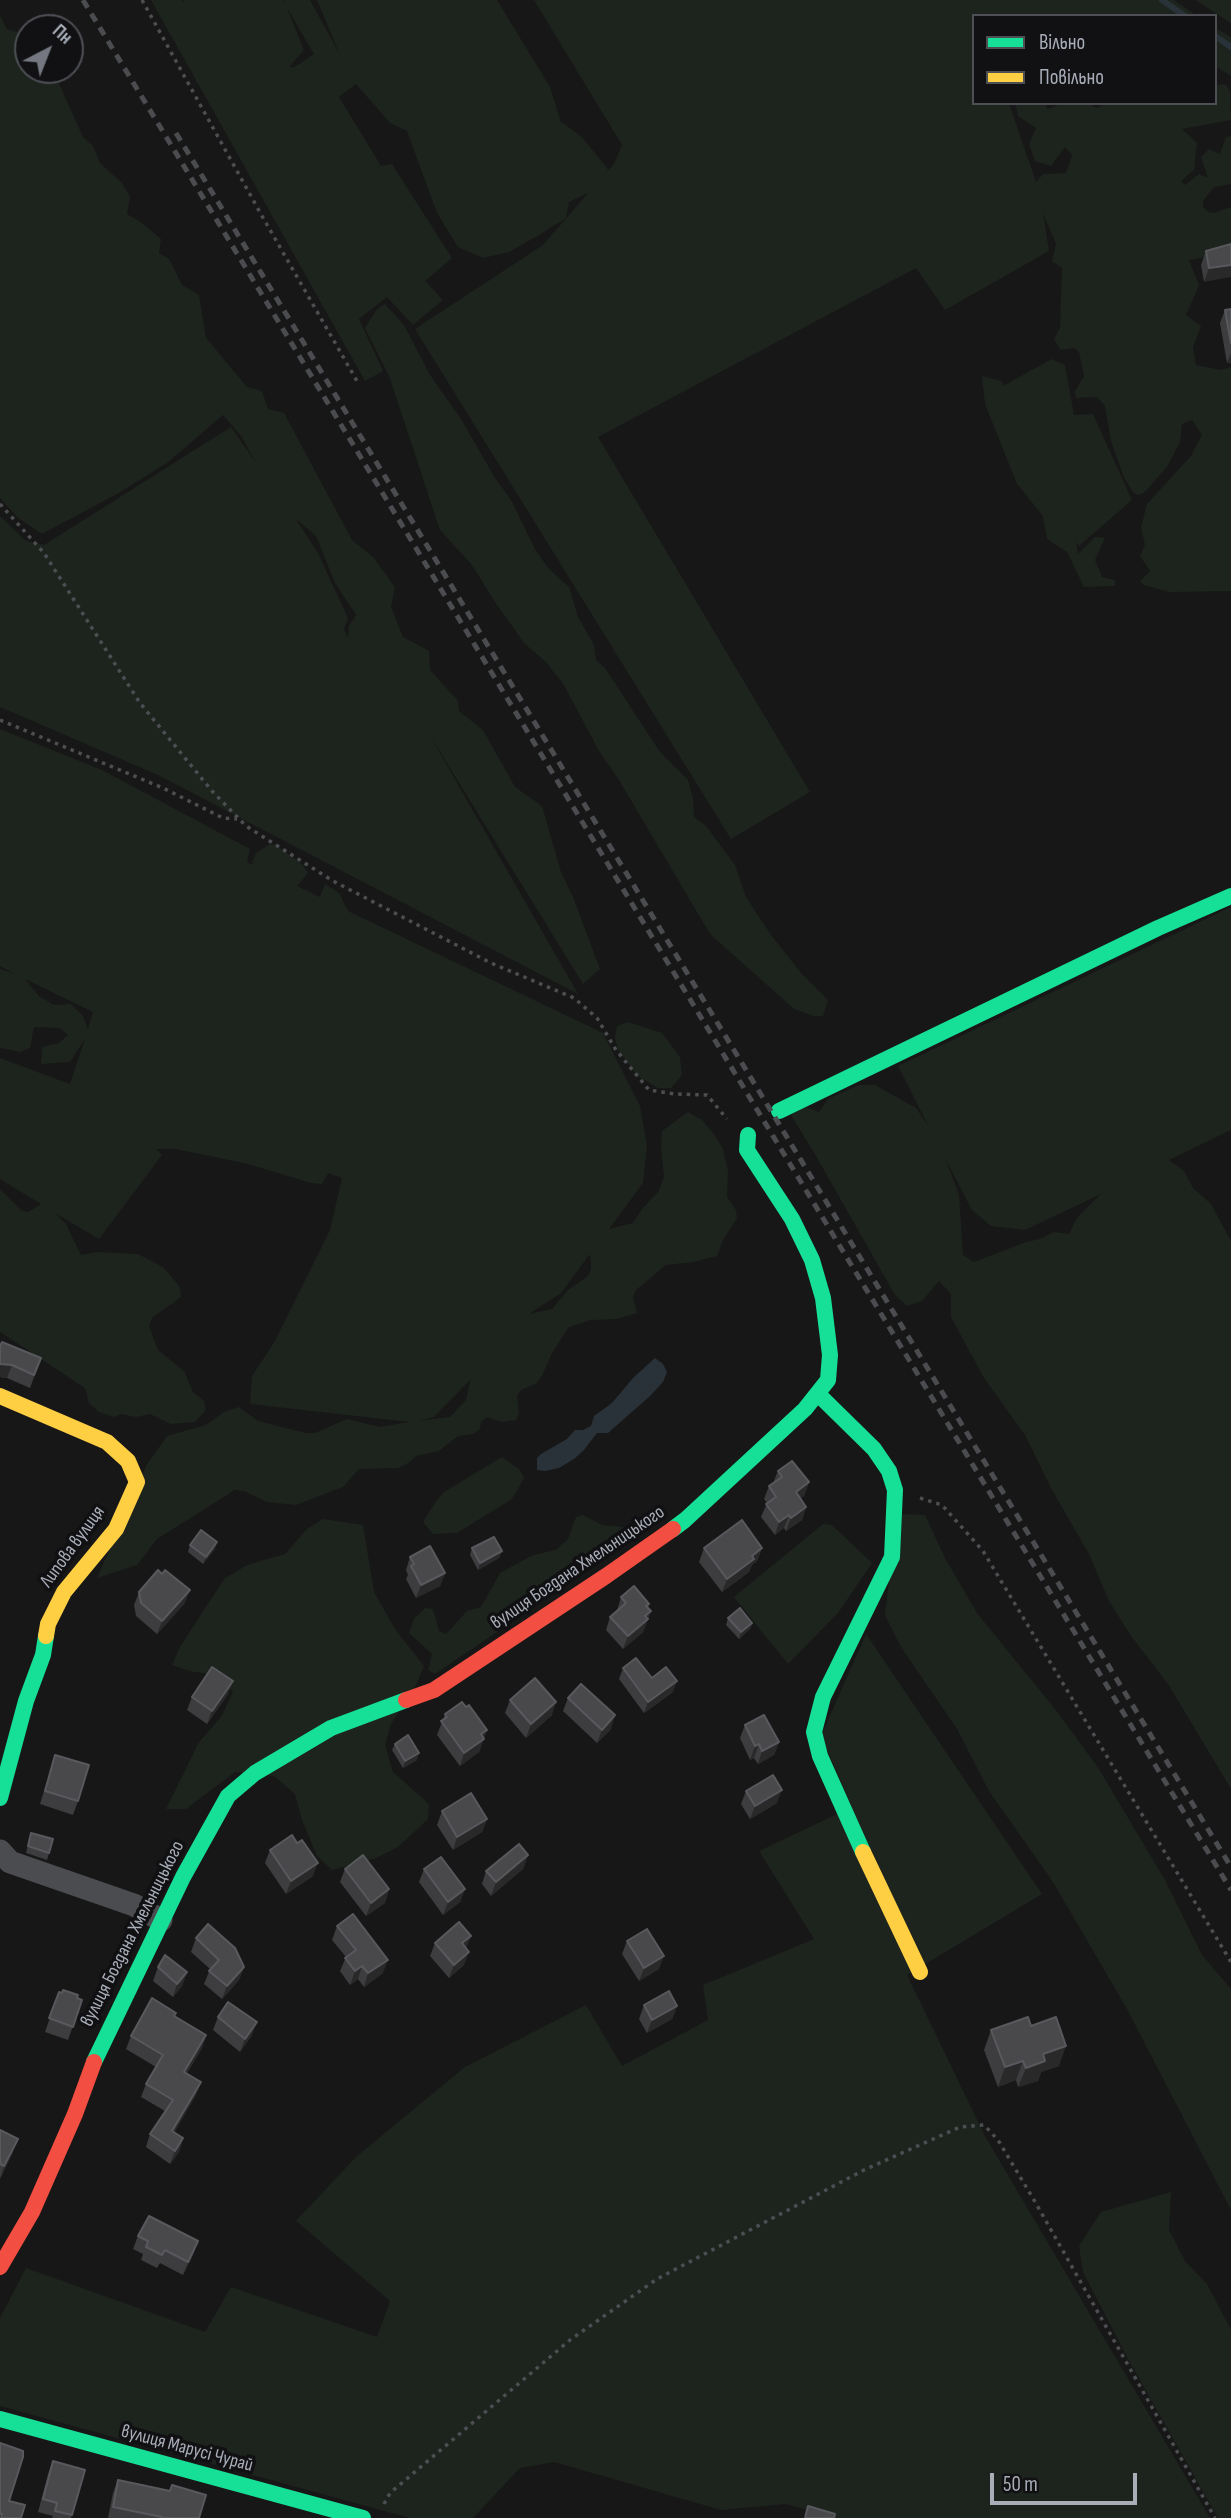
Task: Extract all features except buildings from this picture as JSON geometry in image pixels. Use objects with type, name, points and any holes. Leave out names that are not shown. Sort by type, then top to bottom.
[{"type":"street","points":[[779,1111],[1158,928],[1231,896]]},
{"type":"street","points":[[748,1135],[747,1150],[792,1219],[812,1260],[823,1298],[830,1355],[828,1380],[818,1394],[874,1449],[890,1471],[895,1490],[892,1557],[823,1697],[814,1732],[820,1756],[839,1802],[920,1972]]},
{"type":"street","name":"вулиця Богдана Хмельницького","points":[[0,2267],[32,2212],[75,2114],[97,2052],[161,1920],[229,1796],[254,1773],[331,1728],[434,1690],[511,1640],[685,1520],[806,1409],[818,1394]]},
{"type":"street","name":"Липова вулиця","points":[[0,1396],[107,1442],[128,1461],[137,1482],[116,1530],[64,1592],[48,1624],[43,1655],[26,1701],[0,1798]]},
{"type":"street","points":[[0,1850],[10,1862],[134,1905],[161,1920]]},
{"type":"street","name":"вулиця Марусі Чурай","points":[[0,2419],[363,2518]]},
{"type":"path","points":[[142,0],[357,381]]},
{"type":"path","points":[[0,504],[44,553],[140,703],[212,791],[246,827],[333,881],[491,963],[575,998],[597,1018],[616,1050],[649,1090],[707,1095],[731,1124],[748,1135]]},
{"type":"path","points":[[0,720],[163,788],[223,818],[239,820]]},
{"type":"path","points":[[895,1490],[942,1505],[983,1551],[1231,1962]]},
{"type":"path","points":[[381,2510],[390,2493],[570,2340],[657,2279],[864,2169],[960,2127],[984,2125],[998,2140],[1027,2188],[1215,2518]]},
{"type":"shaded area","points":[[151,0],[181,0],[184,3],[183,0],[283,0],[286,5],[284,0],[310,0],[340,55],[317,0],[497,0],[550,87],[561,122],[581,136],[608,169],[605,174],[614,164],[622,145],[534,0],[1174,0],[1194,14],[972,14],[972,105],[1010,105],[1036,182],[1043,174],[1066,173],[1072,155],[1065,147],[1051,166],[1035,161],[1029,144],[1036,128],[1018,116],[1015,105],[1045,105],[1048,109],[1058,105],[1091,105],[1097,108],[1103,105],[1217,105],[1217,85],[1227,86],[1230,92],[1231,120],[1182,129],[1197,143],[1194,170],[1181,181],[1185,185],[1199,174],[1208,178],[1201,157],[1209,149],[1220,154],[1226,137],[1231,136],[1231,184],[1214,187],[1203,201],[1203,207],[1214,213],[1231,207],[1231,253],[1189,260],[1199,285],[1186,315],[1201,326],[1193,347],[1196,365],[1221,370],[1231,367],[1231,591],[1169,592],[1144,585],[1140,581],[1150,571],[1140,556],[1145,545],[1141,527],[1147,504],[1191,456],[1202,435],[1192,420],[1182,424],[1180,442],[1167,467],[1144,493],[1138,495],[1133,492],[1124,478],[1111,441],[1105,406],[1097,397],[1076,398],[1075,391],[1084,376],[1079,352],[1074,348],[1061,350],[1054,339],[1060,328],[1062,268],[1052,261],[1056,244],[1043,213],[1049,251],[945,310],[916,268],[598,437],[810,792],[731,839],[415,329],[543,245],[588,193],[569,202],[566,218],[509,252],[483,258],[458,247],[437,213],[407,131],[390,123],[356,84],[339,97],[381,166],[392,164],[452,258],[425,281],[443,300],[413,325],[387,297],[359,319],[383,371],[365,381]],"holes":[[[287,8],[314,54],[293,68],[290,66],[304,50]]]},
{"type":"shaded area","points":[[1195,0],[1231,0],[1231,23]]},
{"type":"shaded area","points":[[0,16],[7,29],[14,31],[14,84],[59,84],[83,137],[93,146],[100,163],[122,183],[130,197],[127,214],[161,239],[159,253],[169,259],[182,285],[199,295],[206,338],[247,387],[262,391],[268,409],[284,413],[352,540],[373,557],[395,587],[391,607],[403,637],[429,651],[430,670],[458,701],[459,711],[483,730],[515,787],[542,806],[561,872],[600,969],[583,984],[429,734],[578,994],[158,775],[0,707],[0,516],[26,541],[44,545],[231,427],[257,464],[241,436],[223,415],[167,463],[117,494],[42,534],[18,518],[0,498]],"holes":[[[296,519],[316,536],[335,583],[356,615],[349,626],[348,638],[344,629],[348,618],[318,553]]]},
{"type":"shaded area","points":[[1217,29],[1231,37],[1231,76],[1217,67]]},
{"type":"shaded area","points":[[385,304],[404,325],[430,375],[511,500],[535,549],[548,568],[569,587],[578,617],[594,645],[596,660],[605,668],[660,752],[688,780],[694,817],[706,826],[735,865],[746,897],[771,935],[802,974],[828,1000],[823,1016],[814,1016],[794,1009],[710,934],[599,751],[564,685],[546,662],[525,644],[472,565],[440,530],[389,376],[365,328],[377,309]]},
{"type":"shaded area","points":[[1052,359],[1065,365],[1074,415],[1093,414],[1132,500],[1079,546],[1076,542],[1078,554],[1095,537],[1105,538],[1095,560],[1102,577],[1115,580],[1115,586],[1084,587],[1067,552],[1047,539],[1043,516],[1017,484],[985,404],[982,376],[1002,381],[1003,386]]},
{"type":"shaded area","points":[[0,729],[102,770],[250,849],[247,862],[253,865],[256,853],[270,844],[276,845],[303,865],[308,873],[297,886],[320,897],[325,884],[339,893],[348,911],[603,1033],[640,1106],[647,1146],[643,1183],[609,1229],[633,1223],[659,1191],[664,1177],[662,1131],[688,1112],[702,1120],[722,1147],[728,1170],[727,1197],[736,1210],[737,1218],[723,1240],[717,1256],[666,1265],[636,1290],[633,1297],[637,1313],[616,1319],[591,1320],[569,1327],[537,1383],[521,1390],[517,1396],[519,1413],[516,1420],[502,1422],[487,1417],[481,1422],[480,1429],[473,1434],[458,1436],[439,1451],[416,1456],[398,1468],[359,1469],[343,1487],[296,1505],[267,1502],[244,1491],[235,1490],[157,1539],[137,1565],[97,1578],[146,1466],[167,1436],[206,1425],[224,1412],[239,1407],[258,1421],[306,1433],[315,1433],[347,1419],[380,1427],[409,1422],[250,1404],[252,1376],[275,1341],[330,1230],[342,1178],[328,1173],[322,1184],[311,1183],[248,1164],[176,1149],[156,1149],[162,1155],[99,1239],[55,1213],[66,1224],[81,1255],[97,1252],[138,1254],[163,1267],[180,1287],[181,1297],[152,1318],[149,1326],[158,1350],[184,1371],[193,1392],[204,1401],[206,1410],[195,1422],[171,1424],[150,1414],[136,1417],[121,1414],[114,1417],[99,1412],[89,1403],[85,1388],[0,1332],[0,1189],[21,1210],[28,1212],[41,1204],[0,1179],[0,1058],[70,1084],[85,1039],[70,1062],[41,1064],[42,1047],[59,1043],[68,1035],[60,1028],[34,1027],[30,1048],[20,1052],[0,1048],[0,969],[15,974],[0,966]],"holes":[[[25,979],[93,1012],[88,1029],[83,1016],[71,1004],[54,1005],[39,996]],[[590,1254],[591,1269],[588,1276],[568,1290],[552,1309],[529,1314],[561,1293]],[[471,1379],[466,1400],[450,1417],[418,1421],[434,1417]]]},
{"type":"shaded area","points":[[1231,907],[1231,1130],[1169,1160],[1184,1171],[1193,1188],[1211,1204],[1231,1241],[1231,1789],[1168,1684],[1131,1636],[1109,1601],[1089,1554],[1052,1490],[1025,1435],[984,1378],[951,1317],[951,1294],[939,1281],[922,1301],[907,1306],[895,1295],[791,1115],[804,1106],[819,1112],[828,1099],[859,1085],[875,1085],[916,1108],[929,1127],[898,1066]],"holes":[[[946,1160],[972,1210],[991,1226],[1025,1230],[1101,1194],[1077,1218],[1069,1234],[1054,1232],[974,1262],[963,1255],[959,1195]]]},
{"type":"shaded area","points":[[628,1022],[662,1033],[680,1057],[682,1075],[671,1088],[658,1088],[638,1076],[618,1050],[615,1038],[617,1026]]},
{"type":"shaded area","points":[[655,1358],[663,1364],[667,1372],[663,1382],[650,1396],[608,1433],[597,1433],[574,1459],[559,1468],[537,1470],[537,1458],[541,1454],[567,1439],[575,1430],[591,1426],[594,1416],[612,1403]]},
{"type":"shaded area","points":[[502,1457],[520,1470],[524,1478],[512,1499],[457,1533],[433,1534],[423,1522],[444,1492]]},
{"type":"shaded area","points":[[900,1514],[925,1515],[945,1558],[977,1613],[1059,1714],[1099,1769],[1165,1880],[1202,1955],[1231,1989],[1231,2210],[1127,2009],[1053,1882],[989,1791],[957,1729],[901,1647],[885,1615]]},
{"type":"shaded area","points":[[583,1515],[602,1525],[632,1528],[631,1541],[435,1674],[428,1670],[432,1654],[409,1633],[414,1619],[425,1608],[433,1609],[439,1631],[446,1634],[467,1611],[481,1607],[500,1573],[533,1555],[556,1550],[568,1539],[576,1517]]},
{"type":"shaded area","points":[[323,1519],[363,1525],[374,1592],[395,1629],[424,1666],[416,1685],[391,1724],[385,1745],[393,1772],[429,1804],[428,1819],[398,1847],[376,1858],[332,1870],[317,1856],[295,1794],[274,1776],[235,1772],[186,1809],[166,1809],[199,1742],[221,1717],[233,1692],[216,1675],[172,1665],[180,1647],[224,1579],[247,1565],[285,1554],[307,1529]]},
{"type":"shaded area","points":[[823,1524],[832,1525],[872,1563],[838,1613],[788,1664],[734,1597]]},
{"type":"shaded area","points":[[866,1634],[1042,1894],[907,1975],[985,2136],[1210,2518],[835,2518],[786,2504],[721,2510],[554,2462],[520,2468],[473,2518],[410,2518],[0,2406],[0,2318],[26,2268],[205,2332],[231,2287],[377,2337],[390,2301],[296,2221],[356,2157],[465,2067],[586,2005],[622,2066],[708,2020],[703,1985],[814,1939],[759,1851],[852,1807],[821,1736]]},
{"type":"shaded area","points":[[1171,2192],[1169,2230],[1185,2261],[1207,2284],[1231,2330],[1231,2518],[1218,2518],[1128,2359],[1083,2272],[1079,2246],[1101,2212]]},
{"type":"waterway","points":[[1162,0],[1182,14]]},
{"type":"waterway","points":[[1217,37],[1231,47]]},
{"type":"railway","points":[[83,0],[1231,1890]]},
{"type":"railway","points":[[176,133],[1231,1867]]},
{"type":"traffic: fast","points":[[779,1111],[1158,928],[1231,896]]},
{"type":"traffic: fast","points":[[673,1529],[805,1409],[828,1380],[830,1355],[823,1298],[812,1260],[792,1219],[747,1150],[748,1135]]},
{"type":"traffic: fast","points":[[818,1394],[874,1449],[889,1471],[895,1490],[892,1557],[823,1697],[814,1732],[820,1756],[863,1852]]},
{"type":"traffic: fast","points":[[0,1798],[26,1701],[43,1655],[46,1636]]},
{"type":"traffic: fast","points":[[94,2062],[183,1877],[228,1796],[255,1773],[331,1728],[406,1700]]},
{"type":"traffic: fast","points":[[0,2419],[363,2518]]},
{"type":"traffic: slow","points":[[0,1396],[107,1442],[128,1461],[137,1482],[116,1529],[64,1592],[48,1624],[46,1636]]},
{"type":"traffic: slow","points":[[863,1852],[920,1972]]},
{"type":"traffic: jam","points":[[406,1700],[434,1690],[673,1529]]},
{"type":"traffic: jam","points":[[0,2267],[32,2212],[75,2114],[94,2062]]}]
